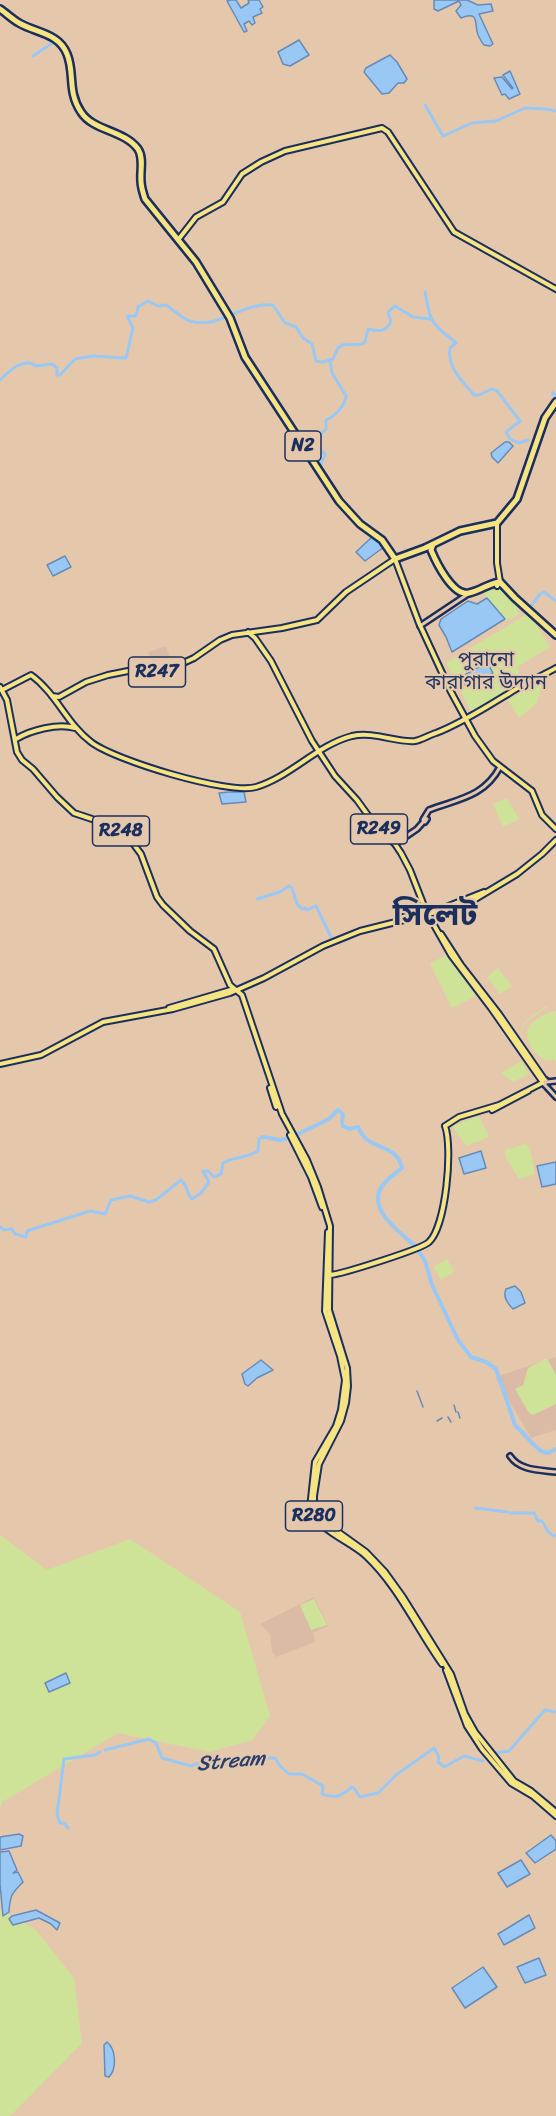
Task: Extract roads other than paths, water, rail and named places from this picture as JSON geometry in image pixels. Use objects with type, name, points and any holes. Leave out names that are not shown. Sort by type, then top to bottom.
[{"type":"highway","name":"N2","points":[[0,9],[19,23],[50,36],[62,46],[68,55],[72,93],[81,114],[87,120],[126,139],[138,150],[141,156],[142,188],[145,199],[196,262],[229,315],[245,357],[339,501],[360,524],[382,540],[395,559]]},
{"type":"highway","points":[[499,521],[517,499],[545,418],[556,402]]},
{"type":"highway","points":[[395,559],[430,548],[460,531],[499,521],[519,502],[545,428],[556,407]]},
{"type":"highway","points":[[430,548],[436,562],[454,588],[462,594],[498,582],[556,633]]},
{"type":"main road","points":[[178,241],[196,217],[222,202],[242,174],[261,162],[285,151],[382,128],[388,132],[454,232],[556,289]]},
{"type":"main road","points":[[498,582],[499,521]]},
{"type":"main road","points":[[248,632],[307,624],[317,620],[346,592],[395,559],[420,626],[450,690],[483,750],[500,767],[532,791],[542,815],[556,829]]},
{"type":"main road","points":[[255,638],[257,631]]},
{"type":"main road","name":"R249","points":[[248,632],[271,661],[319,751],[335,776],[357,800],[378,829],[395,844],[410,870],[427,913]]},
{"type":"main road","name":"R247","points":[[51,696],[62,696],[86,682],[108,675],[133,670],[157,672],[168,669],[194,658],[226,637],[248,632]]},
{"type":"main road","points":[[1,688],[31,675],[76,728],[92,743],[111,755],[196,781],[245,788],[258,786],[319,751],[355,735],[377,735],[417,741],[466,719],[556,668]]},
{"type":"main road","name":"R248","points":[[1,688],[10,712],[17,752],[22,760],[74,813],[118,829],[133,841],[141,854],[157,897],[190,931],[214,949],[230,985],[236,989]]},
{"type":"main road","points":[[60,707],[62,696]]},
{"type":"main road","points":[[62,726],[66,716]]},
{"type":"main road","points":[[16,740],[23,735],[62,726],[76,728]]},
{"type":"main road","points":[[14,732],[23,735]]},
{"type":"main road","points":[[0,1064],[41,1055],[103,1022],[166,1009],[236,989],[333,939],[374,925],[471,900],[507,879],[556,838]]},
{"type":"main road","points":[[328,1276],[412,1252],[431,1241],[443,1210],[446,1188],[448,1152],[445,1126],[495,1109],[544,1082],[493,1006],[467,976],[427,913]]},
{"type":"main road","name":"R280","points":[[236,989],[277,1110],[318,1187],[329,1219],[331,1240],[328,1276],[329,1310],[347,1368],[348,1386],[346,1403],[340,1421],[318,1464],[314,1507],[320,1519],[366,1556],[399,1595],[446,1671],[467,1726],[482,1749],[511,1783],[556,1814]]},
{"type":"street","points":[[420,626],[470,593]]},
{"type":"street","points":[[395,844],[417,829],[429,810],[459,801],[492,781],[500,767]]},
{"type":"street","points":[[544,1082],[556,1081]]},
{"type":"street","points":[[544,1082],[556,1097]]},
{"type":"street","points":[[510,1456],[513,1464],[533,1470],[556,1472]]},
{"type":"water","points":[[236,0],[241,8],[249,3],[248,0],[259,0],[263,7],[260,9],[262,13],[253,17],[255,23],[252,25],[249,21],[244,24],[247,31],[244,32],[227,1]]},
{"type":"water","points":[[434,0],[467,0],[478,5],[491,4],[493,11],[479,14],[493,44],[490,46],[483,44],[478,35],[474,17],[461,18],[456,11],[461,5],[459,1],[438,11],[434,9]]},
{"type":"water","points":[[299,40],[309,55],[290,66],[283,64],[278,52]]},
{"type":"water","points":[[390,55],[407,79],[404,83],[398,83],[389,93],[382,94],[364,72],[366,68]]},
{"type":"water","points":[[510,71],[520,94],[509,99],[505,94],[502,95],[494,78],[502,77],[512,89],[503,75]]},
{"type":"water","points":[[505,442],[513,446],[498,463],[491,453]]},
{"type":"water","points":[[373,536],[384,547],[365,561],[356,552]]},
{"type":"water","points":[[65,556],[71,567],[53,576],[47,565]]},
{"type":"water","points":[[487,598],[505,619],[452,652],[439,625],[441,619],[468,601],[477,604]]},
{"type":"water","points":[[487,662],[493,673],[466,687],[461,677]]},
{"type":"water","points":[[244,792],[246,802],[222,804],[219,793]]},
{"type":"water","points":[[481,1151],[486,1168],[464,1174],[459,1158]]},
{"type":"water","points":[[556,1162],[556,1184],[542,1187],[537,1166]]},
{"type":"water","points":[[515,1286],[521,1292],[525,1303],[513,1309],[506,1300],[505,1292],[506,1289]]},
{"type":"water","points":[[261,1360],[273,1370],[257,1378],[248,1386],[242,1374]]},
{"type":"water","points":[[66,1673],[70,1683],[49,1692],[45,1683]]},
{"type":"water","points":[[19,1834],[23,1836],[21,1846],[0,1850],[0,1837]]},
{"type":"water","points":[[551,1835],[556,1841],[556,1849],[535,1863],[526,1853]]},
{"type":"water","points":[[9,1851],[17,1870],[13,1873],[18,1872],[23,1882],[12,1896],[9,1912],[3,1916],[0,1852]]},
{"type":"water","points":[[521,1860],[530,1874],[507,1887],[498,1873]]},
{"type":"water","points":[[36,1910],[60,1923],[57,1930],[39,1918],[13,1925],[9,1919],[12,1916]]},
{"type":"water","points":[[529,1915],[535,1928],[504,1945],[498,1934]]},
{"type":"water","points":[[539,1958],[546,1975],[525,1983],[517,1967]]},
{"type":"water","points":[[483,1967],[497,1987],[465,2008],[452,1988]]},
{"type":"water","points":[[107,2042],[112,2049],[114,2059],[112,2073],[109,2077],[105,2076],[104,2045]]},
{"type":"waterway","points":[[33,56],[54,42]]},
{"type":"waterway","points":[[425,105],[443,136],[472,123],[496,121],[525,108],[556,111]]},
{"type":"waterway","points":[[425,292],[433,322],[456,343],[450,348],[451,361],[456,373],[474,395],[492,389],[497,391],[520,421],[506,432],[510,439],[519,443],[528,440]]},
{"type":"waterway","points":[[0,380],[17,366],[27,363],[36,366],[52,364],[57,368],[57,375],[60,375],[75,359],[93,356],[126,358],[133,328],[127,316],[136,316],[138,307],[148,301],[158,306],[166,305],[187,320],[201,323],[221,319],[252,307],[273,305],[285,323],[296,327],[303,338],[312,344],[316,361],[323,362],[333,359],[342,345],[365,342],[368,329],[384,330],[391,322],[388,312],[395,306],[413,317],[430,319]]},
{"type":"waterway","points":[[320,466],[325,455],[324,452],[318,454],[318,444],[321,434],[326,429],[326,420],[339,410],[346,396],[332,373],[330,360]]},
{"type":"waterway","points":[[553,393],[556,396]]},
{"type":"waterway","points":[[531,606],[544,592],[556,601]]},
{"type":"waterway","points":[[257,899],[280,892],[289,886],[292,888],[297,904],[302,909],[307,910],[316,906],[331,937]]},
{"type":"waterway","points":[[262,1137],[285,1139],[329,1119],[338,1110],[343,1114],[342,1123]]},
{"type":"waterway","points":[[343,1126],[349,1129],[358,1127],[366,1139],[392,1152],[400,1161],[402,1168],[383,1185],[378,1200],[389,1222],[414,1245]]},
{"type":"waterway","points":[[0,1227],[4,1230],[12,1229],[15,1234],[26,1237],[27,1231],[90,1211],[105,1214],[111,1200],[130,1196],[149,1202],[156,1200],[181,1180],[192,1199],[201,1193],[209,1182],[203,1171],[208,1171],[214,1177],[221,1174],[223,1163],[258,1151],[259,1139],[262,1137]]},
{"type":"waterway","points":[[418,1250],[425,1261],[432,1285],[458,1340],[471,1357],[486,1362],[496,1369],[515,1425],[541,1451],[548,1453],[556,1449]]},
{"type":"waterway","points":[[417,1391],[423,1407]]},
{"type":"waterway","points":[[454,1405],[456,1412]]},
{"type":"waterway","points":[[458,1412],[460,1418]]},
{"type":"waterway","points":[[448,1417],[451,1422]]},
{"type":"waterway","points":[[437,1421],[442,1418]]},
{"type":"waterway","points":[[476,1508],[508,1512]]},
{"type":"waterway","points":[[511,1513],[534,1513],[549,1533],[556,1536]]},
{"type":"waterway","points":[[494,1753],[509,1751],[545,1710],[556,1712]]},
{"type":"waterway","name":"Stream","points":[[105,1750],[149,1739],[156,1743],[162,1758],[191,1766],[200,1763],[230,1765],[240,1758],[252,1763],[264,1758],[275,1758],[289,1774],[302,1774],[323,1786],[322,1794],[334,1796],[352,1787],[360,1797],[378,1793],[396,1775],[434,1748],[439,1757],[438,1762],[444,1767],[464,1756],[483,1761]]},
{"type":"waterway","points":[[68,1828],[64,1823],[60,1823],[57,1814],[64,1759],[95,1755],[100,1752]]},
{"type":"district","name":"সিলেট","points":[[435,917]]},
{"type":"park label","name":"পুরানো কারাগার উদ্যান","points":[[486,672]]}]
